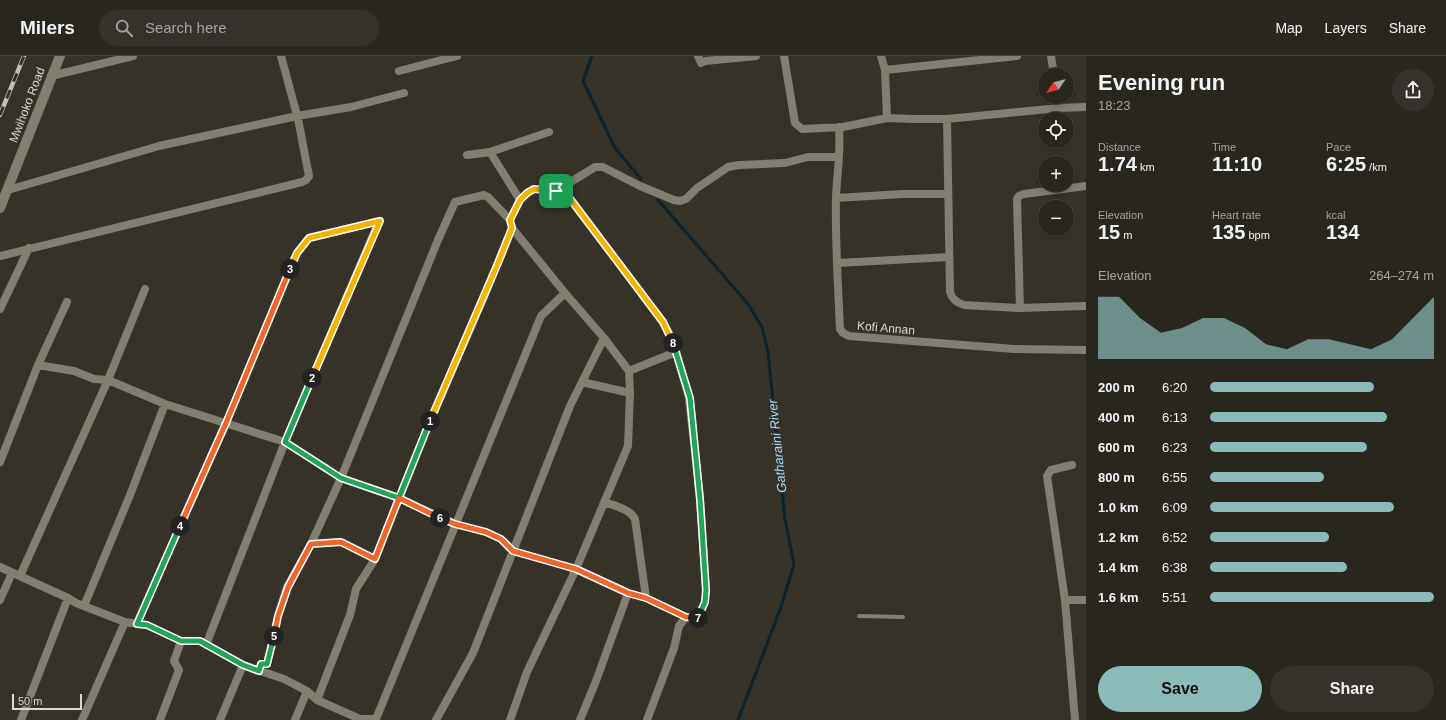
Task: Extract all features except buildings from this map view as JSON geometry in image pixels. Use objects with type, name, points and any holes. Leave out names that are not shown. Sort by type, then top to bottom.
[{"type":"street","name":"Mwihoko Road","points":[[0,208],[60,56]]},
{"type":"street","points":[[51,76],[133,56]]},
{"type":"street","points":[[0,256],[306,180],[309,176],[297,116],[281,56]]},
{"type":"street","points":[[399,71],[457,56]]},
{"type":"street","points":[[698,56],[701,63],[705,61],[756,56]]},
{"type":"street","points":[[784,56],[795,123],[802,129],[843,127],[887,118],[947,119],[1059,108],[1086,107]]},
{"type":"street","points":[[881,56],[885,70],[887,118]]},
{"type":"street","points":[[885,70],[1017,56]]},
{"type":"street","points":[[1052,56],[1053,68]]},
{"type":"street","points":[[8,190],[159,146],[297,116],[351,108],[404,93]]},
{"type":"street","points":[[1059,104],[1059,108]]},
{"type":"street","points":[[947,119],[951,296],[958,303],[964,306],[1020,308],[1086,306]]},
{"type":"street","name":"Kofi Annan","points":[[839,127],[840,140],[836,198],[837,263],[840,329],[843,333],[849,336],[1014,349],[1086,350]]},
{"type":"street","points":[[467,155],[490,152],[548,132]]},
{"type":"street","points":[[490,152],[520,200]]},
{"type":"street","points":[[556,191],[599,166],[640,186],[680,201],[686,199],[697,188],[728,167],[785,163],[808,157],[838,157]]},
{"type":"street","points":[[1020,308],[1017,199],[1019,196],[1024,194],[1086,186]]},
{"type":"street","points":[[38,366],[74,370],[94,378],[108,380],[165,404],[285,442],[341,478],[399,498],[455,524],[486,532],[501,539],[513,551],[576,569],[628,593],[646,598],[686,617],[697,619],[705,602],[706,590],[700,499],[690,398],[671,337],[663,322],[565,192],[534,189],[520,200],[510,220]]},
{"type":"street","points":[[836,198],[903,194],[948,194]]},
{"type":"street","points":[[259,671],[261,664],[267,664],[278,616],[288,587],[311,544],[341,478],[382,374],[455,202],[484,195],[488,197],[510,220],[512,228],[604,338],[629,371],[630,393],[628,446],[576,569],[528,672],[510,720]]},
{"type":"street","points":[[137,624],[226,423],[297,253],[309,238],[380,221],[285,442],[206,645]]},
{"type":"street","points":[[317,700],[350,615],[356,589],[375,559],[512,228]]},
{"type":"street","points":[[0,309],[15,275],[30,248]]},
{"type":"street","points":[[837,263],[949,257]]},
{"type":"street","points":[[0,600],[16,575],[108,380],[145,289]]},
{"type":"street","points":[[0,567],[84,606],[125,622],[147,625],[181,641],[200,641],[243,665],[284,679],[307,691],[317,700],[360,720],[376,719],[541,316],[565,293]]},
{"type":"street","points":[[0,462],[38,366],[67,302]]},
{"type":"street","points":[[436,720],[473,653],[570,406],[604,338]]},
{"type":"street","points":[[629,371],[676,352]]},
{"type":"street","points":[[582,382],[630,393]]},
{"type":"street","points":[[84,606],[130,495],[165,404]]},
{"type":"street","points":[[1072,465],[1051,470],[1047,476],[1065,600],[1074,720]]},
{"type":"street","points":[[604,502],[633,515],[635,520],[646,598]]},
{"type":"street","points":[[311,544],[341,542],[375,559]]},
{"type":"street","points":[[580,720],[628,593]]},
{"type":"street","points":[[21,720],[68,598]]},
{"type":"street","points":[[1065,600],[1086,600]]},
{"type":"street","points":[[647,720],[674,648],[680,626],[686,617]]},
{"type":"street","points":[[82,720],[125,622]]},
{"type":"street","points":[[160,720],[179,670],[174,661],[181,641]]},
{"type":"street","points":[[220,720],[243,665]]},
{"type":"street","points":[[295,720],[307,691]]},
{"type":"lane","points":[[859,616],[903,617]]},
{"type":"waterway","name":"Gatharaini River","points":[[592,56],[583,81],[615,148],[641,179]]},
{"type":"waterway","name":"Gatharaini River","points":[[658,200],[748,304],[762,327],[768,352],[785,519],[794,564],[781,607],[738,720]]},
{"type":"railway","points":[[0,115],[24,56]]},
{"type":"route","points":[[556,191],[534,189],[520,200],[510,220],[512,228],[498,263],[399,498],[341,478],[285,442],[380,221],[309,238],[304,243],[297,253],[226,423],[137,624],[147,625],[181,641],[200,641],[243,665],[259,671],[261,664],[267,664],[278,616],[288,587],[311,544],[341,542],[375,559],[399,498],[455,524],[486,532],[501,539],[513,551],[576,569],[628,593],[646,598],[686,617],[697,619],[705,602],[706,590],[700,499],[690,398],[675,347],[663,322],[565,192],[556,191]]}]
